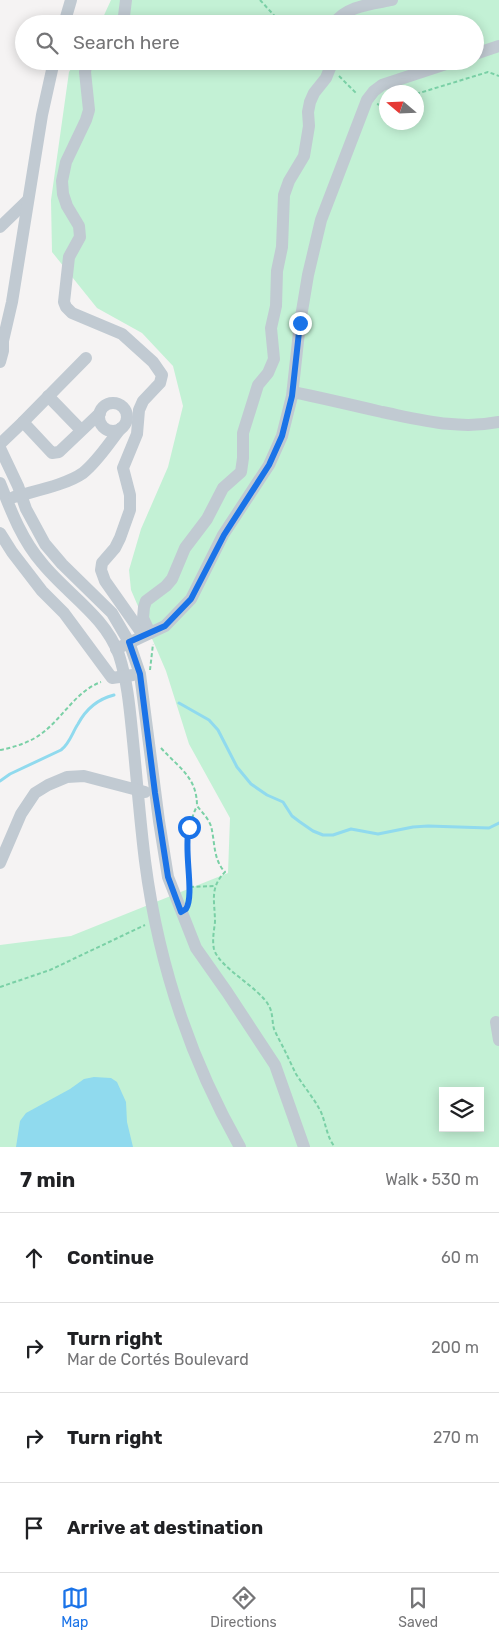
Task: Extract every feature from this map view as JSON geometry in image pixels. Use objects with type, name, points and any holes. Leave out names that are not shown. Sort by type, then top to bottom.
[{"type":"street","points":[[67,15],[71,0]]},
{"type":"street","points":[[124,15],[126,0]]},
{"type":"street","points":[[342,15],[350,10],[392,0]]},
{"type":"street","points":[[484,51],[499,46]]},
{"type":"street","points":[[0,362],[4,351],[1,343],[12,302],[42,115],[52,70]]},
{"type":"street","points":[[85,70],[89,110],[66,162],[62,181],[63,194],[67,206],[79,226],[80,237],[69,257],[64,302],[72,313],[122,334],[153,362],[162,375],[160,383],[143,402],[139,410],[137,434],[122,468],[124,478],[129,487],[130,510],[120,538],[115,548],[102,563],[101,570],[105,582],[147,634]]},
{"type":"street","points":[[147,634],[143,618],[146,601],[169,583],[185,548],[207,519],[220,493],[227,483],[240,472],[243,458],[243,433],[258,385],[268,373],[274,359],[271,328],[276,306],[277,271],[282,247],[284,195],[289,181],[306,150],[310,102],[314,93],[326,78],[328,70]]},
{"type":"street","points":[[116,649],[165,626],[191,599],[224,535],[269,465],[282,436],[293,392],[300,323],[308,275],[319,229],[367,100],[382,85],[428,70]]},
{"type":"street","points":[[0,228],[28,200]]},
{"type":"street","points":[[0,444],[86,358]]},
{"type":"street","points":[[293,392],[418,420],[452,425],[478,426],[499,422]]},
{"type":"street","points":[[48,396],[82,430]]},
{"type":"street","points":[[6,499],[72,479],[87,469],[124,425],[126,412],[117,404],[108,404],[55,454],[23,422]]},
{"type":"street","points":[[100,413],[100,421],[104,427],[113,431],[121,428]]},
{"type":"street","points":[[101,454],[104,427]]},
{"type":"street","points":[[0,448],[22,495],[30,518],[44,544],[112,614],[129,642],[140,674],[168,877],[196,948],[275,1065],[304,1147]]},
{"type":"street","points":[[0,483],[27,543],[41,562],[94,614],[106,630],[116,649],[119,677],[129,701],[145,861],[154,921],[183,1026],[212,1094],[240,1147]]},
{"type":"street","points":[[0,533],[42,591],[64,613],[119,677]]},
{"type":"street","points":[[119,677],[140,674]]},
{"type":"street","points":[[0,863],[21,814],[35,793],[48,785],[67,777],[84,776],[138,791],[155,793]]},
{"type":"street","points":[[496,1022],[499,1040]]},
{"type":"path","points":[[260,0],[274,15]]},
{"type":"path","points":[[335,70],[360,96],[379,105]]},
{"type":"path","points":[[424,92],[488,72],[499,76]]},
{"type":"path","points":[[0,750],[14,747],[37,737],[50,727],[91,686],[119,677]]},
{"type":"path","points":[[159,744],[191,779],[196,790],[197,806],[191,818],[186,847],[190,886],[189,906],[181,912]]},
{"type":"path","points":[[197,806],[211,826],[219,866],[225,872],[215,886],[213,907],[215,921],[214,950],[222,960],[264,998],[270,1007],[274,1028],[296,1074],[312,1095],[320,1111],[330,1142],[335,1147]]},
{"type":"path","points":[[190,886],[215,886]]},
{"type":"path","points":[[0,987],[50,970],[154,921]]},
{"type":"green space","points":[[111,0],[499,0],[499,1147],[0,1147],[0,945],[71,936],[228,873],[230,818],[189,744],[166,671],[131,590],[129,570],[141,529],[168,467],[183,406],[173,366],[142,333],[97,308],[52,252],[51,200],[70,70],[484,70],[484,15],[104,15]]},
{"type":"water","points":[[94,1077],[111,1078],[117,1082],[126,1102],[127,1122],[133,1147],[16,1147],[20,1121],[26,1113],[70,1089],[84,1079]]},
{"type":"waterway","points":[[0,781],[10,774],[61,750],[67,744],[89,709],[103,699],[114,695]]},
{"type":"waterway","points":[[179,703],[209,720],[218,730],[237,767],[251,784],[267,795],[283,802],[292,816],[313,831],[323,835],[333,835],[351,829],[378,834],[428,826],[489,828],[499,823]]},
{"type":"route","points":[[189,827],[186,847],[190,897],[189,906],[181,912],[168,877],[140,674],[129,642],[165,626],[179,614],[191,599],[224,535],[269,465],[282,436],[292,396],[300,323]]}]
